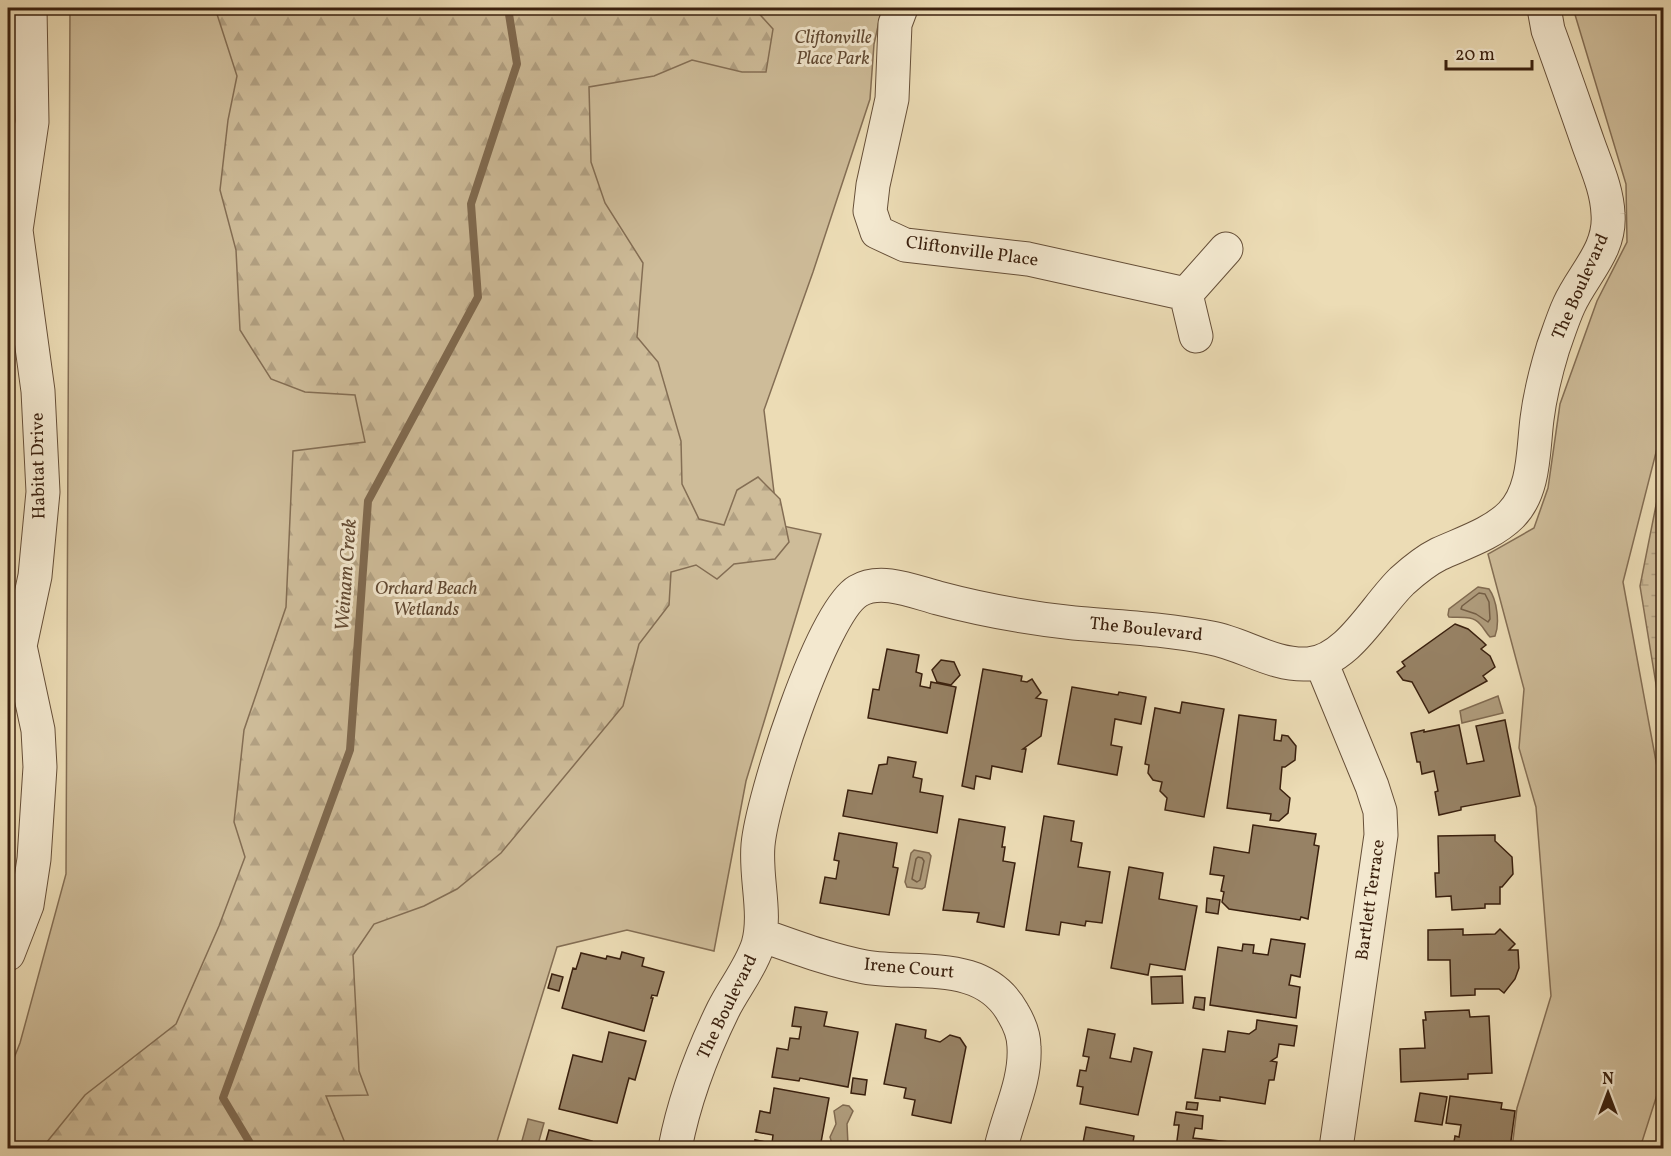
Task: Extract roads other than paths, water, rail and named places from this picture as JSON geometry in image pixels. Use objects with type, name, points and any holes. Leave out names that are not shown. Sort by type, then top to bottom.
[{"type":"street","name":"Habitat Drive","points":[[8,954],[27,905],[34,859],[40,767],[38,730],[14,646],[35,576],[43,492],[38,391],[12,230],[32,122],[30,8]]},
{"type":"street","name":"Cliftonville Place","points":[[901,8],[896,24],[892,99],[873,185],[870,210],[877,232],[905,245],[1028,259],[1186,294]]},
{"type":"street","name":"The Boulevard","points":[[675,1149],[696,1072],[723,1010],[751,963],[760,935],[758,846],[765,806],[776,766],[819,653],[839,614],[857,592],[871,586],[901,588],[1004,614],[1178,632],[1218,639],[1272,660],[1288,663],[1321,662],[1342,649],[1399,584],[1423,564],[1494,528],[1510,517],[1521,504],[1528,483],[1541,394],[1553,348],[1570,302],[1596,262],[1608,225],[1605,193],[1548,30],[1544,8]]},
{"type":"street","points":[[1196,336],[1186,294],[1226,249]]},
{"type":"street","name":"Bartlett Terrace","points":[[1321,662],[1372,786],[1380,811],[1381,835],[1336,1149]]},
{"type":"street","name":"Irene Court","points":[[760,935],[841,962],[867,967],[965,975],[977,979],[996,991],[1009,1005],[1017,1019],[1024,1045],[1020,1081],[1001,1149]]},
{"type":"water","points":[[1478,587],[1489,589],[1494,599],[1497,618],[1495,636],[1490,637],[1473,619],[1449,617],[1448,615],[1449,609]]},
{"type":"water","points":[[1498,696],[1503,713],[1462,723],[1460,711]]},
{"type":"water","points":[[914,850],[929,853],[931,856],[925,887],[922,889],[907,887],[905,882],[911,853]]},
{"type":"water","points":[[843,1105],[849,1106],[853,1111],[847,1124],[848,1144],[841,1148],[832,1144],[830,1137],[836,1124],[834,1111]]},
{"type":"water","points":[[528,1119],[544,1123],[537,1148],[520,1148]]},
{"type":"waterway","name":"Weinam Creek","points":[[253,1148],[223,1098],[350,750],[368,501],[478,297],[471,204],[517,64],[508,8]]},
{"type":"park label","name":"Cliftonville Place Park","points":[[833,48]]},
{"type":"park label","name":"Orchard Beach Wetlands","points":[[426,599]]}]
